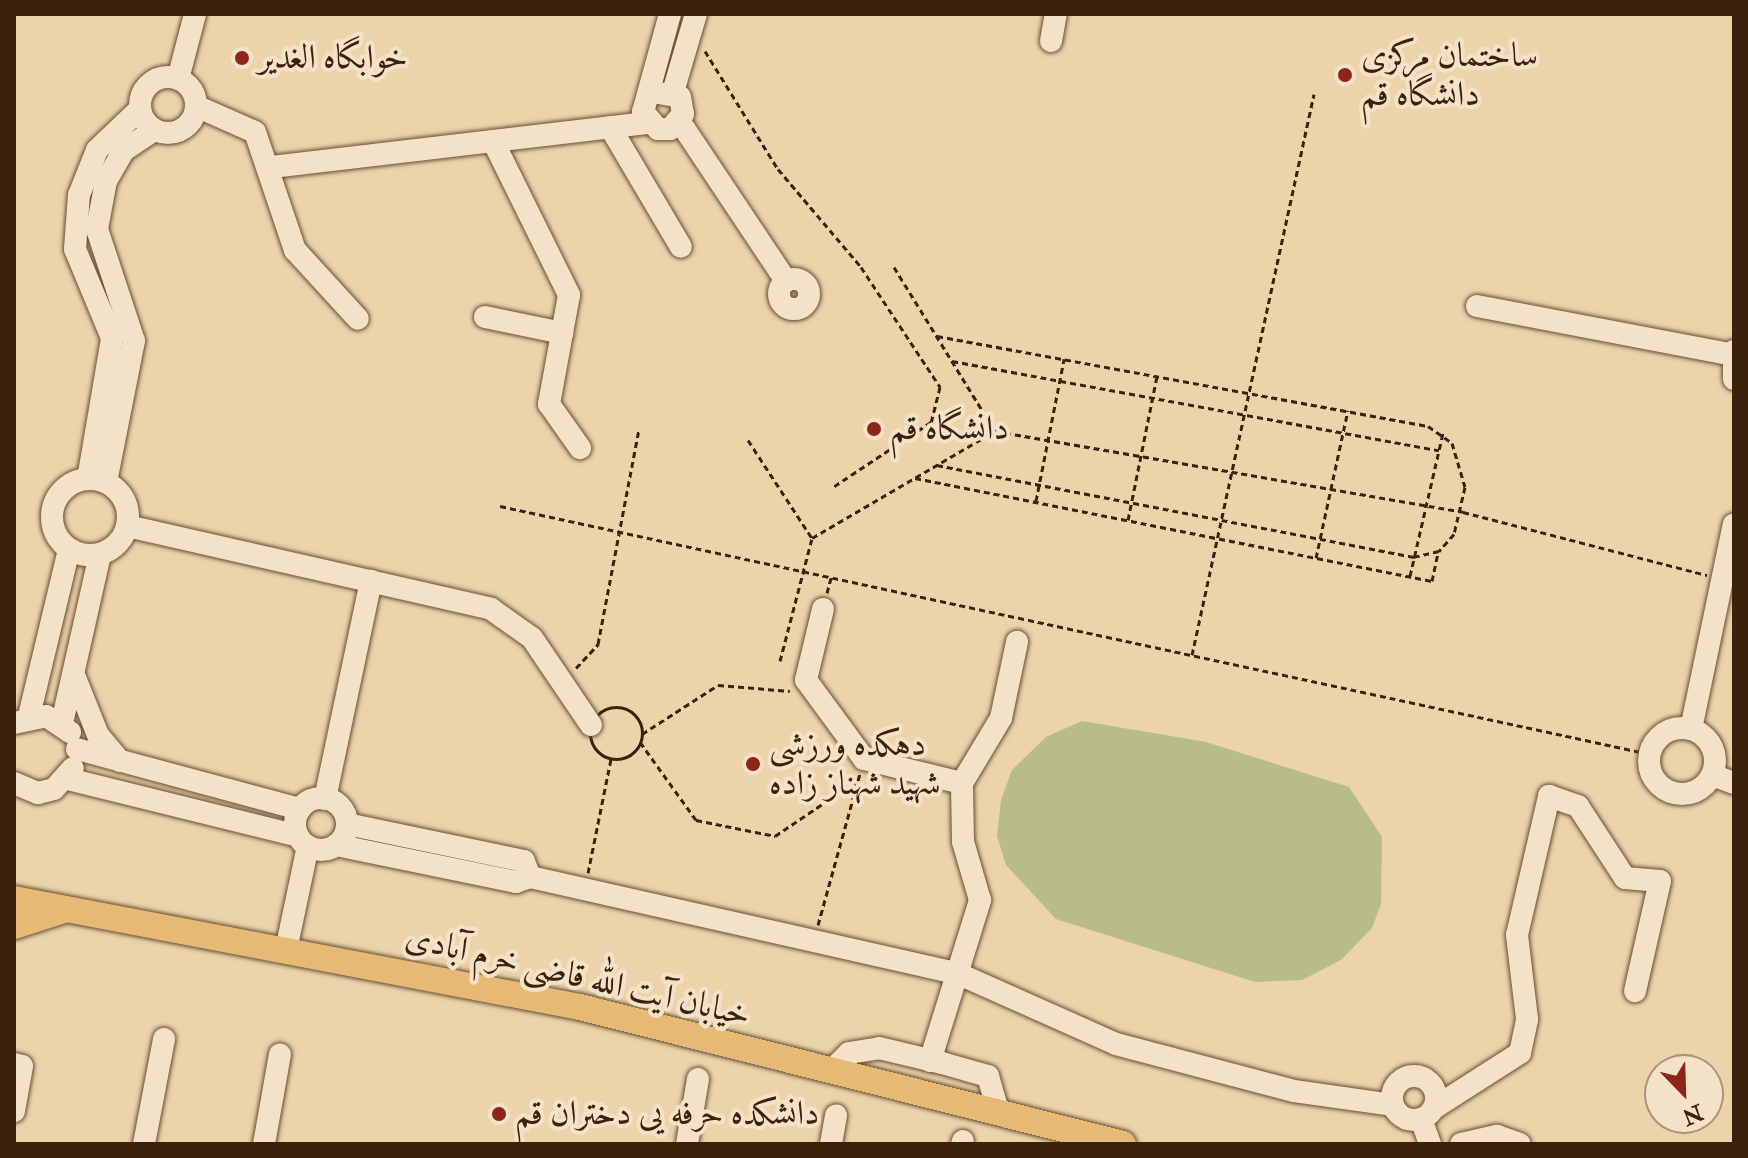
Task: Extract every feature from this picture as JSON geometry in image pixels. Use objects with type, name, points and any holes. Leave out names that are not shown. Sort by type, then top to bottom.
[{"type":"main road","name":"خیابان آیت الله قاضی خرم آبادی","points":[[14,899],[580,1007],[1123,1144]]},
{"type":"main road","points":[[14,926],[66,909]]},
{"type":"street","points":[[195,14],[178,79],[196,106],[255,132],[272,167],[277,210],[295,250],[358,319]]},
{"type":"street","points":[[663,92],[670,14]]},
{"type":"street","points":[[1051,41],[1056,14]]},
{"type":"street","points":[[648,123],[645,101],[663,92],[695,18]]},
{"type":"street","points":[[97,481],[112,338],[75,249],[79,195],[97,150],[140,109],[146,87],[178,79]]},
{"type":"street","points":[[663,92],[683,105],[680,122],[786,281]]},
{"type":"street","points":[[97,481],[134,341],[97,229],[106,181],[123,151],[154,130],[182,130],[196,106]]},
{"type":"street","points":[[140,109],[154,130]]},
{"type":"street","points":[[272,167],[648,123],[670,129],[680,122]]},
{"type":"street","points":[[610,127],[681,247]]},
{"type":"street","points":[[493,141],[569,295],[549,404],[580,448]]},
{"type":"street","points":[[1477,306],[1733,353],[1734,379]]},
{"type":"street","points":[[485,317],[562,333]]},
{"type":"street","points":[[97,481],[127,509],[127,526],[100,554],[62,723],[77,749],[300,809],[325,799],[341,807],[347,824]]},
{"type":"street","points":[[62,723],[19,713],[39,674],[69,550],[51,518],[69,485],[97,481]]},
{"type":"street","points":[[1691,729],[1734,524]]},
{"type":"street","points":[[127,526],[491,609],[532,638],[591,725]]},
{"type":"street","points":[[69,550],[100,554]]},
{"type":"street","points":[[325,799],[371,581]]},
{"type":"street","points":[[823,609],[806,680],[861,770],[962,783]]},
{"type":"street","points":[[930,1061],[980,900],[963,842],[962,783],[1001,718],[1017,642]]},
{"type":"street","points":[[74,673],[82,705],[120,761]]},
{"type":"street","points":[[1720,767],[1699,789],[1671,792],[1651,773],[1650,754],[1665,733],[1691,729],[1706,738],[1720,767],[1734,783]]},
{"type":"street","points":[[68,779],[77,749]]},
{"type":"street","points":[[14,783],[38,793],[68,779],[316,844],[516,882],[530,877],[814,939],[959,974],[1116,1044],[1294,1091],[1392,1105],[1404,1118],[1428,1113],[1520,1053],[1527,1019],[1517,935],[1549,796],[1578,806],[1625,878],[1660,881],[1635,991]]},
{"type":"street","points":[[294,952],[316,844],[300,809]]},
{"type":"street","points":[[316,844],[347,824],[524,861],[530,877]]},
{"type":"street","points":[[144,1144],[164,1039]]},
{"type":"street","points":[[831,1071],[849,1053],[879,1048],[988,1076],[998,1111]]},
{"type":"street","points":[[264,1144],[280,1054]]},
{"type":"street","points":[[14,1111],[18,1065]]},
{"type":"street","points":[[1392,1105],[1393,1087],[1415,1076],[1436,1090],[1428,1113],[1430,1144]]},
{"type":"street","points":[[687,1144],[698,1079]]},
{"type":"street","points":[[831,1144],[836,1115]]},
{"type":"street","points":[[1461,1144],[1497,1136],[1520,1144]]},
{"type":"path","points":[[695,18],[778,169],[861,267],[940,387],[931,422],[833,487]]},
{"type":"path","points":[[1192,655],[1314,94]]},
{"type":"path","points":[[894,267],[995,431]]},
{"type":"path","points":[[915,478],[1432,581],[1439,551],[1463,512],[1462,462],[1443,433],[1348,410],[937,336]]},
{"type":"path","points":[[1036,502],[1064,359]]},
{"type":"path","points":[[952,361],[1439,450]]},
{"type":"path","points":[[1128,520],[1157,376]]},
{"type":"path","points":[[1316,558],[1348,410]]},
{"type":"path","points":[[549,665],[578,668],[595,652],[639,430]]},
{"type":"path","points":[[812,538],[995,431],[1463,512],[1723,579]]},
{"type":"path","points":[[1410,576],[1443,433]]},
{"type":"path","points":[[748,440],[812,538],[780,661]]},
{"type":"path","points":[[938,465],[1040,481],[1414,557],[1439,551]]},
{"type":"path","points":[[500,506],[1650,754]]},
{"type":"path","points":[[642,734],[718,685],[786,693],[806,680]]},
{"type":"path","points":[[620,708],[633,714],[642,734],[640,742],[625,757],[611,759],[593,747],[591,725],[606,709],[620,708]]},
{"type":"path","points":[[640,742],[696,820],[775,836],[861,770]]},
{"type":"path","points":[[585,889],[611,759]]},
{"type":"path","points":[[814,939],[861,770]]},
{"type":"green space","points":[[1082,721],[1206,742],[1349,787],[1382,837],[1381,904],[1372,928],[1341,960],[1302,980],[1255,982],[1056,919],[1006,865],[997,836],[1001,800],[1012,770],[1046,737]]},
{"type":"place","name":"خوابگاه الغدیر","points":[[242,58]]},
{"type":"place","name":"ساختمان مرکزی دانشگاه قم","points":[[1345,75]]},
{"type":"place","name":"دانشگاه قم","points":[[874,429]]},
{"type":"place","name":"دهکده ورزشی شهید شهناز زاده","points":[[753,764]]},
{"type":"place","name":"دانشکده حرفه یی دختران قم","points":[[499,1114]]}]
